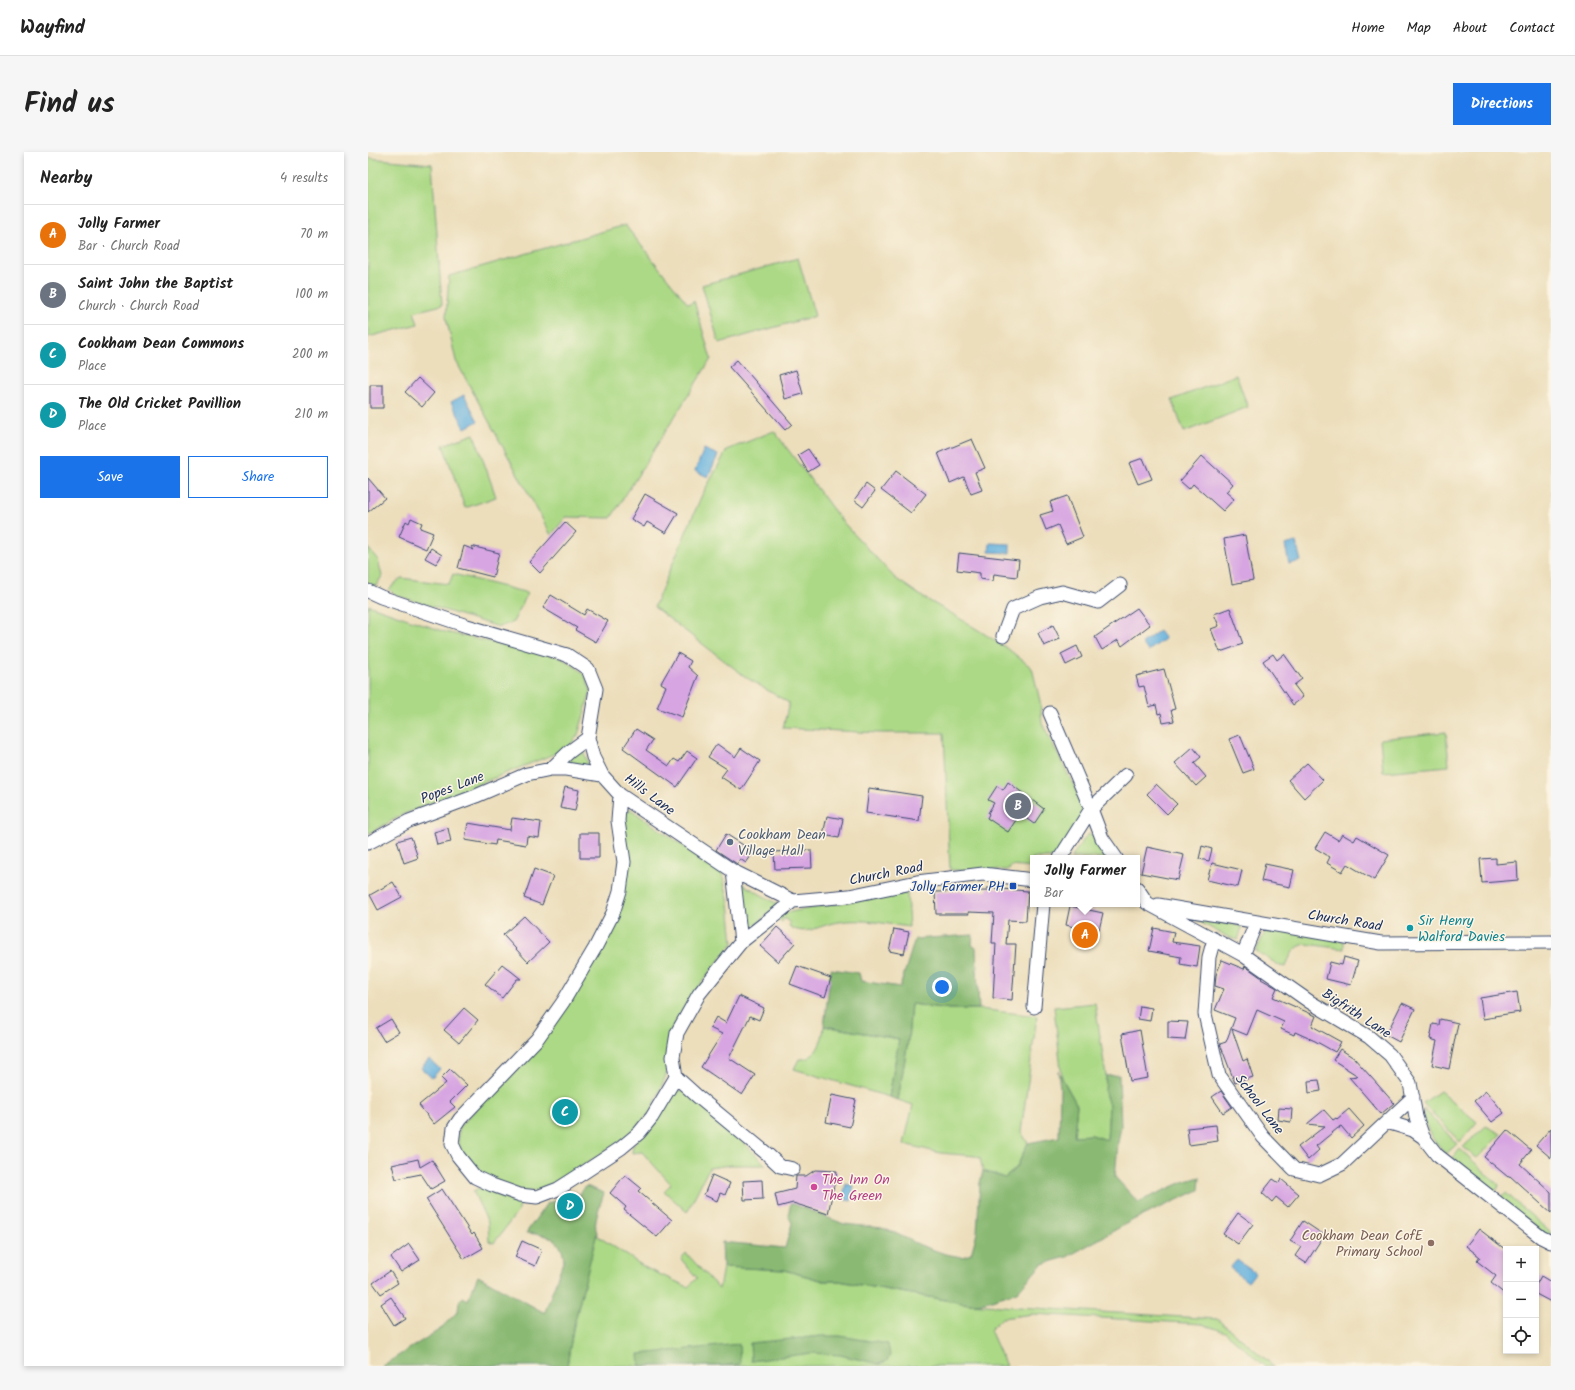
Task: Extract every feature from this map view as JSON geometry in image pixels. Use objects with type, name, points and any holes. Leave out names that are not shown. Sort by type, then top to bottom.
[{"type":"street","points":[[1003,636],[1013,609],[1040,597],[1062,592],[1098,602],[1120,586]]},
{"type":"street","name":"Hills Lane","points":[[368,591],[381,597],[467,626],[567,655],[588,669],[596,689],[588,738],[593,757],[602,775],[620,795],[733,871],[793,901]]},
{"type":"street","points":[[1050,713],[1102,838],[1114,855]]},
{"type":"street","points":[[551,769],[569,752],[588,738]]},
{"type":"street","name":"Popes Lane","points":[[368,843],[409,821],[476,796],[527,774],[551,769],[566,769],[602,775]]},
{"type":"street","points":[[1062,855],[1091,809],[1126,775]]},
{"type":"street","points":[[620,795],[618,821],[624,862],[620,891],[613,913],[595,948],[537,1039],[460,1119],[454,1128],[452,1144],[458,1156],[475,1177],[492,1185],[520,1194],[537,1197],[558,1189],[621,1148],[639,1133],[652,1118],[676,1077],[673,1057],[677,1033],[699,994],[741,942],[793,901]]},
{"type":"street","points":[[733,871],[741,942]]},
{"type":"street","name":"Church Road","points":[[793,901],[849,896],[917,882],[983,874],[1030,880]]},
{"type":"street","name":"Church Road","points":[[1142,902],[1241,918],[1256,923],[1381,943],[1551,942]]},
{"type":"street","name":"Bigfrith Lane","points":[[1142,902],[1214,939],[1243,956],[1310,1002],[1369,1037],[1390,1055],[1410,1083],[1416,1117],[1423,1138],[1437,1155],[1541,1237],[1551,1242]]},
{"type":"street","points":[[1034,1006],[1043,907]]},
{"type":"street","points":[[1243,956],[1256,923]]},
{"type":"street","name":"School Lane","points":[[1214,939],[1209,957],[1205,1014],[1220,1075],[1268,1142],[1294,1169],[1319,1175],[1342,1164],[1413,1097]]},
{"type":"street","points":[[676,1077],[780,1166],[793,1169]]},
{"type":"street","points":[[1387,1122],[1413,1130],[1423,1138]]},
{"type":"green space","points":[[368,158],[432,164],[442,305],[414,312],[418,324],[368,337]]},
{"type":"green space","points":[[625,225],[688,304],[694,301],[711,359],[611,518],[566,517],[551,535],[456,361],[446,317],[449,276]]},
{"type":"green space","points":[[798,258],[815,316],[719,343],[702,285]]},
{"type":"green space","points":[[1236,375],[1248,407],[1184,432],[1172,400]]},
{"type":"green space","points":[[774,431],[841,520],[895,578],[924,598],[1007,648],[1032,668],[1040,701],[1042,723],[1082,802],[1084,816],[1057,855],[1030,855],[1030,868],[1011,866],[1009,870],[950,870],[944,733],[879,733],[783,728],[789,703],[747,678],[654,607],[701,497],[727,450]]},
{"type":"green space","points":[[474,434],[496,497],[465,508],[443,445]]},
{"type":"green space","points":[[368,548],[378,560],[382,576],[376,586],[368,583]]},
{"type":"green space","points":[[453,574],[528,593],[513,622],[499,627],[395,595],[389,589],[401,578],[449,584]]},
{"type":"green space","points":[[368,605],[445,632],[563,659],[577,668],[585,676],[591,691],[578,735],[571,744],[559,752],[404,814],[368,834]]},
{"type":"green space","points":[[1446,732],[1449,766],[1383,772],[1380,739]]},
{"type":"green space","points":[[583,750],[589,767],[566,762]]},
{"type":"green space","points":[[630,809],[722,873],[729,903],[733,943],[690,997],[669,1034],[668,1070],[652,1110],[629,1136],[550,1187],[524,1192],[483,1176],[469,1162],[460,1148],[458,1137],[460,1126],[528,1053],[615,917],[623,816],[625,811]]},
{"type":"green space","points":[[1089,834],[1095,835],[1109,855],[1073,855]]},
{"type":"green space","points":[[741,883],[779,905],[747,932]]},
{"type":"green space","points":[[907,893],[909,927],[874,922],[848,921],[832,923],[807,931],[801,931],[789,926],[790,923],[784,918],[782,922],[776,917],[785,913],[822,906]]},
{"type":"green space","points":[[1192,915],[1242,927],[1238,940],[1228,937],[1192,918]]},
{"type":"green space","points":[[1267,928],[1344,941],[1344,949],[1306,944],[1302,945],[1298,947],[1290,956],[1286,967],[1280,966],[1256,951]]},
{"type":"green space","points":[[973,935],[972,945],[976,948],[979,1009],[950,1009],[911,1004],[908,1041],[898,1100],[889,1097],[899,1039],[824,1026],[831,969],[859,973],[861,981],[900,987],[915,939]]},
{"type":"green space","points":[[1095,1003],[1106,1076],[1105,1093],[1109,1105],[1107,1140],[1092,1135],[1074,1136],[1077,1105],[1062,1078],[1054,1007]]},
{"type":"green space","points":[[911,1004],[950,1009],[979,1009],[1037,1016],[1021,1132],[1028,1143],[1017,1167],[1005,1178],[983,1171],[980,1158],[975,1156],[940,1153],[904,1144],[913,1105],[898,1100],[908,1041]]},
{"type":"green space","points":[[824,1026],[899,1039],[889,1097],[794,1069],[799,1059],[810,1057],[818,1048]]},
{"type":"green space","points":[[1058,1071],[1077,1105],[1074,1136],[1092,1135],[1107,1140],[1109,1106],[1105,1093],[1106,1076],[1119,1075],[1121,1126],[1115,1177],[1138,1202],[1183,1182],[1200,1177],[1199,1190],[1133,1220],[1067,1257],[1042,1264],[1017,1292],[979,1304],[968,1304],[839,1281],[824,1281],[784,1270],[723,1267],[722,1242],[785,1248],[792,1223],[788,1215],[791,1203],[844,1224],[882,1228],[920,1245],[945,1254],[962,1257],[971,1254],[977,1233],[980,1183],[983,1171],[1005,1178],[1017,1167],[1028,1143],[1059,1137],[1060,1088]]},
{"type":"green space","points":[[676,1090],[683,1091],[735,1134],[766,1165],[731,1165],[709,1168],[687,1212],[664,1191],[671,1184],[642,1152],[632,1153],[633,1146]]},
{"type":"green space","points":[[1440,1091],[1477,1122],[1460,1142],[1423,1103]]},
{"type":"green space","points":[[1424,1109],[1457,1144],[1446,1154],[1437,1145],[1427,1128]]},
{"type":"green space","points":[[1486,1126],[1501,1134],[1477,1158],[1463,1147]]},
{"type":"green space","points":[[1460,1149],[1499,1185],[1497,1190],[1491,1193],[1455,1163],[1453,1158]]},
{"type":"green space","points":[[586,1186],[604,1193],[596,1218],[597,1233],[573,1329],[567,1366],[382,1366],[439,1330],[458,1311],[459,1302],[463,1297],[468,1300],[478,1276],[545,1312],[564,1259],[562,1251],[556,1241],[546,1236],[526,1233],[547,1203],[566,1198],[564,1213],[574,1215],[576,1199]]},
{"type":"green space","points":[[481,1187],[520,1201],[519,1210],[494,1243],[489,1241],[488,1223],[473,1191]]},
{"type":"green space","points":[[1506,1193],[1551,1233],[1551,1238],[1502,1202],[1501,1196]]},
{"type":"green space","points":[[596,1235],[646,1268],[688,1287],[697,1278],[681,1259],[686,1253],[719,1289],[723,1267],[784,1270],[824,1281],[839,1281],[968,1304],[1217,1319],[1274,1366],[1265,1366],[1225,1332],[1202,1324],[1033,1314],[1002,1318],[990,1330],[1006,1366],[567,1366],[573,1329]]},
{"type":"green space","points":[[821,1336],[840,1336],[888,1344],[890,1355],[887,1361],[879,1364],[840,1355],[812,1353],[751,1361],[750,1343]]},
{"type":"green space","points":[[739,1344],[740,1364],[718,1366],[640,1366],[639,1354]]},
{"type":"water","points":[[464,395],[478,421],[465,428],[451,402]]},
{"type":"water","points":[[704,449],[718,455],[708,477],[695,471]]},
{"type":"water","points":[[1296,542],[1301,561],[1289,564],[1285,545]]},
{"type":"water","points":[[990,543],[1010,544],[1010,553],[989,552]]},
{"type":"water","points":[[1159,631],[1165,639],[1148,651],[1142,643]]},
{"type":"water","points":[[429,1059],[440,1069],[432,1078],[421,1068]]},
{"type":"water","points":[[846,1184],[854,1186],[851,1201],[842,1199]]},
{"type":"water","points":[[1237,1260],[1255,1273],[1248,1282],[1230,1268]]},
{"type":"building","points":[[737,360],[792,424],[785,430],[729,367]]},
{"type":"building","points":[[796,370],[803,394],[785,399],[779,375]]},
{"type":"building","points":[[418,378],[434,393],[422,407],[405,392]]},
{"type":"building","points":[[370,385],[383,385],[383,408],[370,408]]},
{"type":"building","points":[[972,439],[985,468],[975,472],[982,490],[971,494],[964,477],[950,483],[938,453]]},
{"type":"building","points":[[808,449],[819,465],[808,472],[798,455]]},
{"type":"building","points":[[1202,456],[1233,484],[1226,492],[1234,499],[1223,511],[1193,484],[1189,489],[1180,481]]},
{"type":"building","points":[[1143,458],[1152,479],[1138,484],[1129,463]]},
{"type":"building","points":[[896,471],[926,494],[911,513],[881,490]]},
{"type":"building","points":[[368,478],[385,498],[368,512]]},
{"type":"building","points":[[866,484],[875,491],[863,507],[854,500]]},
{"type":"building","points":[[645,494],[678,513],[666,533],[647,522],[644,527],[631,519]]},
{"type":"building","points":[[1067,496],[1083,537],[1066,544],[1058,525],[1046,530],[1040,515],[1053,511],[1050,502]]},
{"type":"building","points":[[411,518],[422,523],[420,528],[433,533],[426,549],[399,537],[406,521],[409,523]]},
{"type":"building","points":[[565,522],[576,532],[540,573],[529,562]]},
{"type":"building","points":[[1245,535],[1253,580],[1232,584],[1224,539]]},
{"type":"building","points":[[464,546],[474,550],[471,546],[499,553],[493,577],[458,568]]},
{"type":"building","points":[[431,548],[442,555],[436,564],[425,558]]},
{"type":"building","points":[[959,553],[1019,560],[1017,577],[994,574],[993,581],[980,579],[980,573],[957,570]]},
{"type":"building","points":[[551,595],[584,615],[587,609],[608,621],[596,642],[575,630],[577,628],[543,608]]},
{"type":"building","points":[[1137,608],[1150,625],[1122,646],[1118,640],[1102,650],[1095,637]]},
{"type":"building","points":[[1230,608],[1243,644],[1220,652],[1211,629],[1219,626],[1214,614]]},
{"type":"building","points":[[1053,625],[1060,639],[1044,646],[1038,633]]},
{"type":"building","points":[[1077,646],[1082,657],[1066,665],[1061,654]]},
{"type":"building","points":[[678,653],[691,661],[688,667],[698,676],[682,717],[657,708],[666,686],[661,683]]},
{"type":"building","points":[[1273,654],[1277,660],[1284,654],[1302,679],[1294,685],[1303,697],[1293,705],[1263,661]]},
{"type":"building","points":[[1164,669],[1175,709],[1171,710],[1174,721],[1163,723],[1161,713],[1158,714],[1156,705],[1149,707],[1144,686],[1139,687],[1136,676]]},
{"type":"building","points":[[636,729],[653,740],[646,750],[669,766],[674,759],[679,762],[687,751],[697,758],[677,787],[623,748]]},
{"type":"building","points":[[1240,735],[1254,769],[1243,773],[1229,739]]},
{"type":"building","points":[[717,744],[735,757],[741,748],[760,761],[741,790],[721,777],[727,769],[708,757]]},
{"type":"building","points":[[1193,747],[1201,757],[1194,763],[1206,777],[1196,786],[1175,763]]},
{"type":"building","points":[[1307,763],[1323,780],[1304,798],[1288,780]]},
{"type":"building","points":[[1008,782],[1044,809],[1034,824],[1020,814],[1008,832],[987,818],[988,813],[994,803],[988,800],[997,786],[1003,790]]},
{"type":"building","points":[[1156,784],[1177,804],[1167,814],[1147,794]]},
{"type":"building","points":[[565,787],[579,790],[575,811],[560,808]]},
{"type":"building","points":[[869,788],[922,796],[919,821],[866,813]]},
{"type":"building","points":[[827,816],[843,819],[839,838],[823,835]]},
{"type":"building","points":[[512,818],[541,822],[539,838],[527,836],[526,845],[496,840],[495,845],[465,840],[468,823],[510,830]]},
{"type":"building","points":[[448,828],[451,842],[437,845],[434,832]]},
{"type":"building","points":[[1325,832],[1338,840],[1342,834],[1354,841],[1357,836],[1389,855],[1374,880],[1347,864],[1342,872],[1327,863],[1330,857],[1315,848]]},
{"type":"building","points":[[580,833],[599,833],[599,858],[580,858]]},
{"type":"building","name":"Cookham Dean Village Hall","points":[[726,834],[754,852],[746,863],[740,859],[737,864],[716,850]]},
{"type":"building","points":[[411,837],[418,858],[404,863],[397,841]]},
{"type":"building","points":[[1202,846],[1212,849],[1209,861],[1199,859]]},
{"type":"building","points":[[1147,847],[1184,855],[1178,880],[1141,873]]},
{"type":"building","points":[[811,850],[812,868],[775,869],[774,852]]},
{"type":"building","points":[[1496,858],[1496,864],[1517,862],[1518,880],[1482,883],[1480,859]]},
{"type":"building","points":[[1212,863],[1242,870],[1238,887],[1207,880]]},
{"type":"building","points":[[1265,864],[1294,870],[1290,887],[1261,881]]},
{"type":"building","points":[[534,869],[553,876],[542,905],[524,898]]},
{"type":"building","points":[[393,882],[402,897],[378,910],[370,895]]},
{"type":"building","points":[[987,888],[1028,891],[1026,921],[1008,920],[1006,944],[1016,944],[1012,1000],[993,998],[996,943],[992,943],[994,913],[968,912],[969,914],[936,914],[935,892],[987,891]]},
{"type":"building","points":[[1070,907],[1103,913],[1099,930],[1094,929],[1091,943],[1076,939],[1078,928],[1066,925]]},
{"type":"building","points":[[524,916],[549,942],[528,962],[503,935]]},
{"type":"building","points":[[777,927],[795,943],[778,962],[760,946]]},
{"type":"building","points":[[1154,928],[1174,932],[1172,942],[1200,946],[1197,967],[1180,964],[1181,957],[1149,951]]},
{"type":"building","points":[[894,929],[909,932],[904,954],[889,951]]},
{"type":"building","points":[[1344,957],[1358,961],[1351,985],[1326,979],[1330,962],[1342,965]]},
{"type":"building","points":[[1222,960],[1244,969],[1245,966],[1262,978],[1261,979],[1277,988],[1273,997],[1316,1016],[1312,1026],[1341,1042],[1335,1052],[1295,1032],[1294,1035],[1281,1029],[1284,1022],[1257,1010],[1247,1035],[1232,1029],[1243,1061],[1247,1059],[1253,1077],[1235,1083],[1220,1044],[1226,1042],[1235,1018],[1215,1010],[1224,989],[1215,986],[1216,975]]},
{"type":"building","points":[[502,964],[521,979],[517,979],[502,998],[485,984]]},
{"type":"building","points":[[797,966],[831,978],[825,997],[790,984]]},
{"type":"building","points":[[1517,992],[1520,1012],[1483,1019],[1480,998]]},
{"type":"building","points":[[739,996],[764,1008],[759,1020],[750,1016],[729,1058],[755,1075],[742,1095],[701,1067],[722,1034],[710,1028],[716,1017],[726,1023]]},
{"type":"building","points":[[1402,1003],[1415,1009],[1399,1042],[1386,1035]]},
{"type":"building","points":[[1140,1006],[1152,1008],[1150,1021],[1138,1019]]},
{"type":"building","points":[[464,1008],[478,1020],[459,1043],[444,1030]]},
{"type":"building","points":[[391,1019],[399,1032],[384,1041],[376,1028]]},
{"type":"building","points":[[1440,1019],[1458,1023],[1449,1069],[1432,1065],[1437,1041],[1430,1039],[1433,1024],[1439,1025]]},
{"type":"building","points":[[1168,1021],[1188,1022],[1185,1040],[1168,1039]]},
{"type":"building","points":[[1140,1030],[1148,1078],[1130,1081],[1122,1034]]},
{"type":"building","points":[[1340,1049],[1354,1058],[1394,1103],[1381,1114],[1349,1077],[1358,1076],[1333,1060]]},
{"type":"building","points":[[450,1069],[467,1085],[450,1102],[455,1107],[434,1124],[419,1105],[446,1083],[441,1078]]},
{"type":"building","points":[[1319,1080],[1321,1091],[1309,1093],[1308,1081]]},
{"type":"building","points":[[1221,1091],[1232,1107],[1223,1113],[1212,1097]]},
{"type":"building","points":[[1486,1091],[1504,1113],[1492,1122],[1474,1101]]},
{"type":"building","points":[[832,1095],[856,1100],[850,1127],[826,1122]]},
{"type":"building","points":[[1279,1108],[1292,1109],[1291,1122],[1278,1120]]},
{"type":"building","points":[[1349,1109],[1364,1126],[1351,1138],[1341,1126],[1339,1127],[1340,1128],[1316,1146],[1319,1150],[1308,1160],[1298,1147],[1325,1126],[1307,1124],[1324,1110],[1333,1120],[1336,1118],[1337,1119]]},
{"type":"building","points":[[1216,1125],[1218,1141],[1189,1145],[1187,1128]]},
{"type":"building","points":[[1551,1128],[1551,1158],[1536,1145]]},
{"type":"building","points":[[1507,1130],[1531,1150],[1520,1164],[1551,1192],[1551,1213],[1510,1176],[1508,1177],[1484,1157]]},
{"type":"building","points":[[418,1159],[420,1167],[432,1160],[445,1181],[431,1189],[421,1174],[396,1179],[392,1165]]},
{"type":"building","name":"The Inn On The Green","points":[[815,1170],[837,1171],[828,1214],[793,1203],[778,1207],[775,1194],[795,1189],[796,1176],[806,1176]]},
{"type":"building","points":[[625,1175],[641,1188],[638,1191],[672,1220],[657,1237],[624,1210],[626,1207],[610,1193]]},
{"type":"building","points":[[712,1175],[730,1183],[725,1195],[720,1193],[717,1201],[704,1195]]},
{"type":"building","points":[[1273,1179],[1279,1183],[1281,1179],[1299,1194],[1288,1207],[1276,1197],[1272,1202],[1262,1193]]},
{"type":"building","points":[[762,1180],[763,1199],[744,1200],[743,1181]]},
{"type":"building","points":[[442,1189],[472,1235],[474,1233],[483,1248],[464,1259],[426,1199]]},
{"type":"building","points":[[566,1198],[576,1199],[574,1215],[564,1213]]},
{"type":"building","points":[[1238,1213],[1253,1224],[1238,1244],[1223,1234]]},
{"type":"building","points":[[1303,1221],[1324,1235],[1306,1263],[1295,1256],[1301,1247],[1290,1241]]},
{"type":"building","points":[[1479,1229],[1503,1248],[1503,1293],[1491,1283],[1496,1276],[1477,1261],[1480,1257],[1466,1246]]},
{"type":"building","points":[[522,1241],[542,1250],[535,1266],[515,1257]]},
{"type":"building","points":[[409,1244],[420,1260],[401,1272],[391,1257]]},
{"type":"building","points":[[390,1271],[398,1283],[381,1294],[373,1283]]},
{"type":"building","points":[[1541,1276],[1551,1282],[1551,1302],[1539,1296],[1539,1280]]},
{"type":"building","points":[[391,1297],[405,1318],[394,1325],[381,1304]]},
{"type":"place","name":"Saint John the Baptist","points":[[1018,806]]},
{"type":"place","name":"Cookham Dean Village Hall","points":[[730,842]]},
{"type":"place","name":"Jolly Farmer PH","points":[[1013,886]]},
{"type":"place","name":"Sir Henry Walford Davies","points":[[1410,928]]},
{"type":"place","name":"Jolly Farmer","points":[[1085,935]]},
{"type":"place","name":"Cookham Dean Commons","points":[[565,1112]]},
{"type":"place","name":"The Inn On The Green","points":[[814,1187]]},
{"type":"place","name":"The Old Cricket Pavillion","points":[[570,1206]]},
{"type":"place","name":"Cookham Dean CofE Primary School","points":[[1431,1243]]}]
